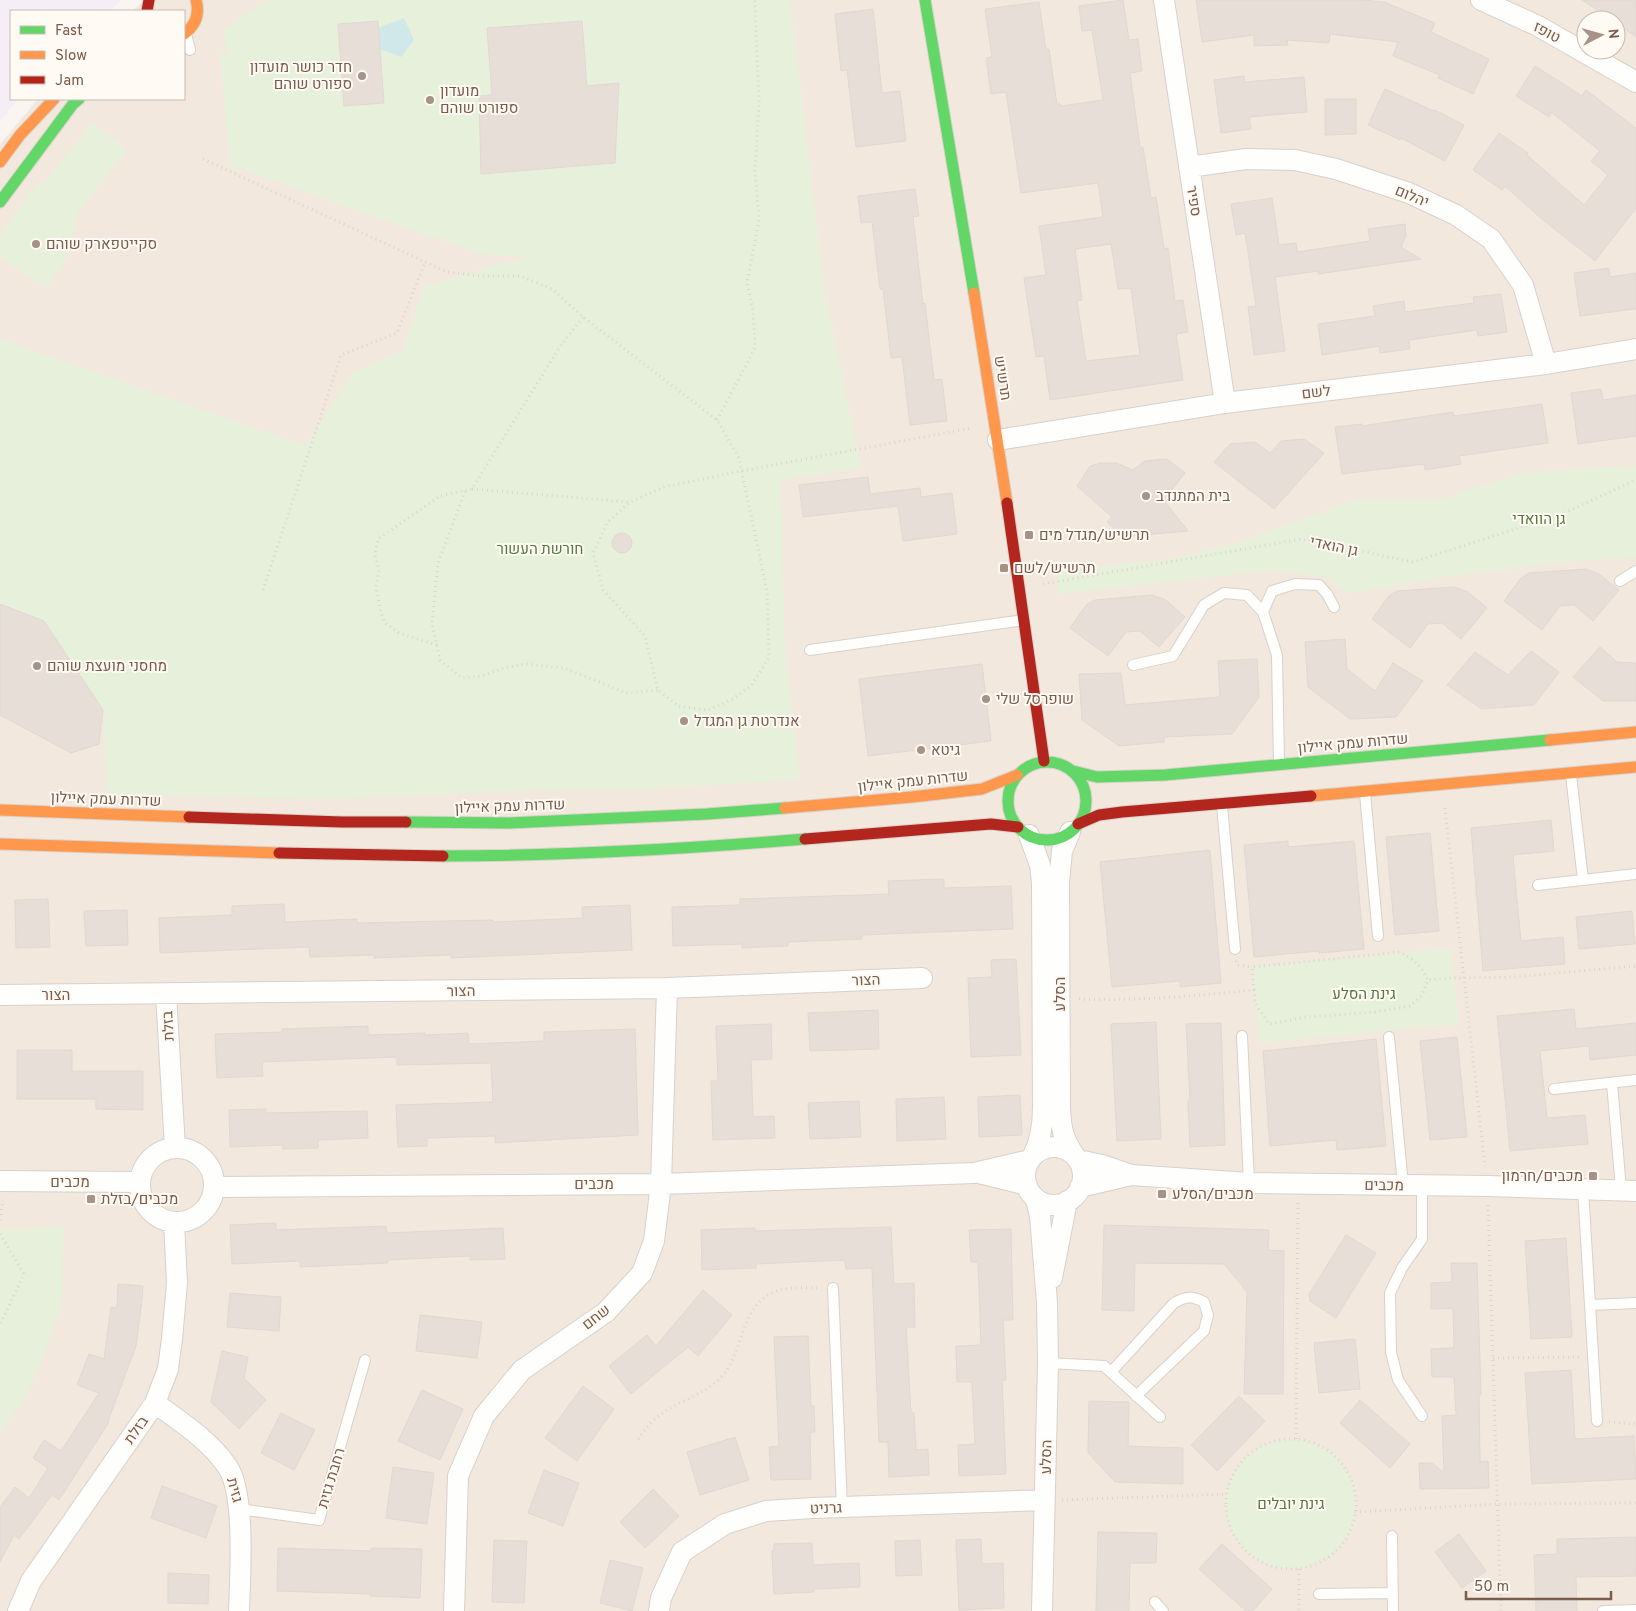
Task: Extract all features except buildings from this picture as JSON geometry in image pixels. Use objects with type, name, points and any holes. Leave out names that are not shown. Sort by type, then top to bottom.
[{"type":"main road","name":"תרשיש","points":[[925,0],[996,432],[1025,620],[1044,761]]},
{"type":"main road","points":[[185,33],[192,28],[197,20],[201,5]]},
{"type":"main road","points":[[0,162],[20,135],[53,100]]},
{"type":"main road","points":[[0,202],[78,100]]},
{"type":"main road","name":"שדרות עמק איילון","points":[[1073,771],[1097,777],[1165,775],[1636,732]]},
{"type":"main road","points":[[1023,831],[1010,815],[1008,795],[1012,782],[1017,775],[1032,764],[1044,761],[1062,764],[1073,771],[1082,782],[1086,795],[1086,805],[1082,818],[1074,828]]},
{"type":"main road","points":[[0,844],[341,855],[510,856],[709,847],[990,824],[1023,831],[1048,840],[1062,837],[1074,828],[1099,815],[1114,813],[1636,767]]},
{"type":"main road","name":"שדרות עמק איילון","points":[[0,810],[342,822],[509,822],[707,814],[912,797],[982,789],[1017,775]]},
{"type":"street","name":"ספיר","points":[[1164,0],[1225,403]]},
{"type":"street","name":"טופז","points":[[1481,0],[1538,26],[1636,82]]},
{"type":"street","name":"יהלום","points":[[1189,167],[1246,160],[1295,160],[1336,169],[1400,190],[1456,215],[1492,239],[1523,284],[1546,364]]},
{"type":"street","name":"לשם","points":[[996,432],[1546,364],[1636,349]]},
{"type":"street","name":"הסלע","points":[[1074,828],[1062,851],[1060,866],[1060,999],[1061,1125],[1064,1139],[1076,1158]]},
{"type":"street","name":"הסלע","points":[[1023,831],[1040,865],[1042,883],[1043,1125],[1038,1145],[1032,1158]]},
{"type":"street","name":"הצור","points":[[0,995],[667,988],[922,978]]},
{"type":"street","name":"שחם","points":[[454,1611],[458,1476],[484,1416],[522,1370],[606,1312],[642,1273],[654,1241],[661,1184],[667,988]]},
{"type":"street","name":"בזלת","points":[[166,994],[175,1148]]},
{"type":"street","points":[[1056,1147],[1066,1149],[1076,1158],[1083,1174],[1074,1194],[1062,1204],[1042,1202],[1031,1192],[1025,1175],[1032,1158],[1040,1150],[1056,1147]]},
{"type":"street","points":[[175,1148],[188,1149],[199,1154],[207,1163],[213,1175],[214,1188],[212,1199],[206,1209],[191,1219],[174,1222],[160,1218],[149,1209],[142,1197],[140,1182],[143,1169],[151,1158],[162,1151],[175,1148]]},
{"type":"street","name":"מכבים","points":[[214,1188],[661,1184],[974,1172],[1032,1158]]},
{"type":"street","name":"מכבים","points":[[1076,1158],[1131,1175],[1249,1183],[1628,1191]]},
{"type":"street","name":"מכבים","points":[[974,1172],[1031,1192]]},
{"type":"street","name":"מכבים","points":[[1074,1194],[1131,1175]]},
{"type":"street","name":"מכבים","points":[[0,1181],[140,1182]]},
{"type":"street","name":"הסלע","points":[[1031,1192],[1040,1216],[1047,1302],[1048,1363],[1042,1611]]},
{"type":"street","name":"הסלע","points":[[1047,1302],[1074,1194]]},
{"type":"street","name":"בזלת","points":[[18,1611],[31,1581],[155,1403],[168,1370],[172,1339],[177,1282],[174,1222]]},
{"type":"street","name":"גזית","points":[[155,1403],[207,1442],[229,1468],[236,1488],[240,1509],[239,1611]]},
{"type":"street","name":"גרניט","points":[[659,1611],[661,1598],[682,1552],[725,1524],[766,1511],[1045,1500]]},
{"type":"lane","points":[[185,33],[190,50]]},
{"type":"lane","points":[[1620,581],[1636,571]]},
{"type":"lane","points":[[1263,612],[1272,591],[1295,584],[1319,585],[1327,594],[1334,608]]},
{"type":"lane","points":[[1133,665],[1173,656],[1204,605],[1224,593],[1247,594],[1263,612],[1277,655],[1279,764]]},
{"type":"lane","points":[[810,650],[1025,620]]},
{"type":"lane","points":[[1570,773],[1583,880]]},
{"type":"lane","points":[[1364,792],[1378,936]]},
{"type":"lane","points":[[1222,804],[1235,949]]},
{"type":"lane","points":[[1538,886],[1636,874]]},
{"type":"lane","points":[[1242,1036],[1249,1183]]},
{"type":"lane","points":[[1389,1037],[1422,1239],[1402,1268],[1390,1293],[1391,1352],[1398,1380],[1422,1416]]},
{"type":"lane","points":[[1554,1089],[1636,1080]]},
{"type":"lane","points":[[1612,1083],[1628,1191]]},
{"type":"lane","points":[[1583,1189],[1597,1422]]},
{"type":"lane","points":[[833,1288],[842,1507]]},
{"type":"lane","points":[[1111,1372],[1174,1303],[1184,1297],[1194,1297],[1204,1302],[1208,1316],[1204,1330],[1136,1396]]},
{"type":"lane","points":[[1590,1305],[1636,1304]]},
{"type":"lane","name":"רחבת גזית","points":[[240,1509],[318,1520],[365,1360]]},
{"type":"lane","points":[[1048,1363],[1104,1366],[1160,1417]]},
{"type":"lane","points":[[1392,1536],[1393,1611]]},
{"type":"lane","points":[[1319,1594],[1393,1593]]},
{"type":"lane","points":[[1155,1602],[1163,1611]]},
{"type":"lane","points":[[1603,1611],[1636,1610]]},
{"type":"path","points":[[717,420],[755,348],[753,310],[747,283],[759,220],[755,170],[759,103],[755,0]]},
{"type":"path","points":[[203,159],[447,272],[481,276],[520,276],[552,289],[583,317],[717,420],[739,458],[741,471],[767,591],[769,657],[752,685],[733,699],[708,710],[678,706],[658,690],[645,636],[603,590],[593,553],[606,523],[630,502],[664,487],[741,471],[996,432]]},
{"type":"path","points":[[262,590],[341,355],[396,333],[425,262]]},
{"type":"path","points":[[472,489],[559,348],[583,317]]},
{"type":"path","name":"גן הואדי","points":[[1020,588],[1302,539],[1413,562],[1562,514],[1636,480]]},
{"type":"path","points":[[437,645],[399,633],[385,623],[376,587],[379,570],[374,555],[378,539],[440,496],[472,489],[630,502]]},
{"type":"path","points":[[466,491],[438,563],[432,623],[440,660],[462,678],[482,676],[503,668],[525,664],[564,668],[626,693],[658,690]]},
{"type":"path","points":[[1400,952],[1416,961],[1428,980],[1422,995],[1410,1006],[1376,1012],[1306,1017],[1269,1024],[1255,1002],[1252,966],[1400,952]]},
{"type":"path","points":[[1428,980],[1513,977],[1636,966]]},
{"type":"path","points":[[1060,999],[1167,998],[1254,990]]},
{"type":"path","points":[[1296,1439],[1298,1184]]},
{"type":"path","points":[[0,1234],[24,1274],[0,1325]]},
{"type":"path","points":[[638,1439],[653,1420],[710,1388],[724,1374],[734,1357],[751,1313],[768,1294],[789,1288],[833,1288]]},
{"type":"path","points":[[1493,1358],[1580,1356],[1581,1366]]},
{"type":"path","points":[[1597,1422],[1636,1424]]},
{"type":"path","points":[[1296,1439],[1317,1444],[1334,1455],[1348,1471],[1355,1491],[1355,1512],[1351,1529],[1343,1544],[1331,1556],[1316,1564],[1299,1569],[1279,1568],[1260,1562],[1245,1550],[1233,1533],[1227,1514],[1226,1494],[1232,1476],[1243,1459],[1258,1447],[1277,1440],[1296,1439]]},
{"type":"path","points":[[1045,1500],[1226,1494]]},
{"type":"path","points":[[1355,1512],[1498,1504],[1636,1503]]},
{"type":"path","points":[[1299,1569],[1300,1611]]},
{"type":"shaded area","points":[[0,0],[122,0],[110,10],[10,10],[10,100],[17,100],[0,122]]},
{"type":"shaded area","points":[[146,0],[1636,0],[1636,1611],[0,1611],[0,144],[37,100],[185,100],[185,10],[132,10]]},
{"type":"green space","name":"חורשת העשור","points":[[268,0],[790,0],[825,294],[861,468],[780,480],[785,648],[800,779],[636,790],[537,790],[336,799],[107,795],[103,710],[46,636],[0,616],[0,339],[305,446],[353,373],[403,350],[424,286],[529,256],[487,255],[400,226],[245,170],[245,168],[231,169],[220,55],[227,54],[223,31]]},
{"type":"green space","points":[[92,123],[127,150],[78,212],[70,251],[47,288],[0,257],[0,236],[36,185],[44,184]]},
{"type":"green space","name":"גן הוואדי","points":[[1636,466],[1636,558],[1584,560],[1442,577],[1348,594],[1325,577],[1273,570],[1058,594],[1058,563],[1096,567],[1171,559],[1237,543],[1354,500],[1440,499],[1529,472]]},
{"type":"green space","name":"גינת הסלע","points":[[1451,948],[1459,1024],[1259,1043],[1252,967]]},
{"type":"green space","points":[[64,1227],[61,1307],[30,1389],[0,1433],[0,1229]]},
{"type":"green space","name":"גינת יובלים","points":[[1291,1439],[1304,1440],[1316,1444],[1337,1458],[1351,1479],[1355,1491],[1355,1517],[1351,1529],[1337,1550],[1316,1564],[1304,1568],[1291,1569],[1278,1568],[1266,1564],[1245,1550],[1231,1529],[1227,1517],[1226,1504],[1227,1491],[1231,1479],[1245,1458],[1266,1444],[1278,1440]]},
{"type":"water","points":[[404,18],[414,40],[401,57],[380,49],[378,28]]},
{"type":"traffic: fast","points":[[925,0],[974,293]]},
{"type":"traffic: fast","points":[[0,202],[78,100]]},
{"type":"traffic: fast","points":[[1073,771],[1097,777],[1165,775],[1550,740]]},
{"type":"traffic: fast","points":[[1047,762],[1062,765],[1075,773],[1083,786],[1086,801],[1083,816],[1075,829],[1062,837],[1047,840],[1032,837],[1019,829],[1011,816],[1008,801],[1011,786],[1019,773],[1032,765],[1047,762]]},
{"type":"traffic: fast","points":[[406,822],[509,823],[707,814],[785,808]]},
{"type":"traffic: fast","points":[[443,856],[534,855],[624,851],[805,839]]},
{"type":"traffic: slow","points":[[185,33],[192,27],[196,19],[198,10],[196,0]]},
{"type":"traffic: slow","points":[[0,162],[20,135],[53,100]]},
{"type":"traffic: slow","points":[[974,293],[1007,503]]},
{"type":"traffic: slow","points":[[1550,740],[1636,732]]},
{"type":"traffic: slow","points":[[1311,796],[1636,767]]},
{"type":"traffic: slow","points":[[785,808],[982,789],[1017,775]]},
{"type":"traffic: slow","points":[[0,810],[189,817]]},
{"type":"traffic: slow","points":[[0,844],[279,853]]},
{"type":"traffic: jam","points":[[147,10],[149,0]]},
{"type":"traffic: jam","points":[[1007,503],[1044,761]]},
{"type":"traffic: jam","points":[[1078,824],[1099,815],[1122,812],[1311,796]]},
{"type":"traffic: jam","points":[[189,817],[406,822]]},
{"type":"traffic: jam","points":[[805,839],[991,824],[1018,827]]},
{"type":"traffic: jam","points":[[279,853],[443,856]]},
{"type":"place","name":"חדר כושר מועדון ספורט שוהם","points":[[362,76]]},
{"type":"place","name":"מועדון ספורט שוהם","points":[[430,100]]},
{"type":"place","name":"סקייטפארק שוהם","points":[[36,244]]},
{"type":"place","name":"בית המתנדב","points":[[1146,496]]},
{"type":"place","name":"תרשיש/מגדל מים","points":[[1029,535]]},
{"type":"place","name":"תרשיש/לשם","points":[[1004,568]]},
{"type":"place","name":"מחסני מועצת שוהם","points":[[37,666]]},
{"type":"place","name":"שופרסל שלי","points":[[986,699]]},
{"type":"place","name":"אנדרטת גן המגדל","points":[[684,721]]},
{"type":"place","name":"גיטא","points":[[921,750]]},
{"type":"place","name":"מכבים/חרמון","points":[[1593,1176]]},
{"type":"place","name":"מכבים/הסלע","points":[[1162,1194]]},
{"type":"place","name":"מכבים/בזלת","points":[[91,1199]]}]
